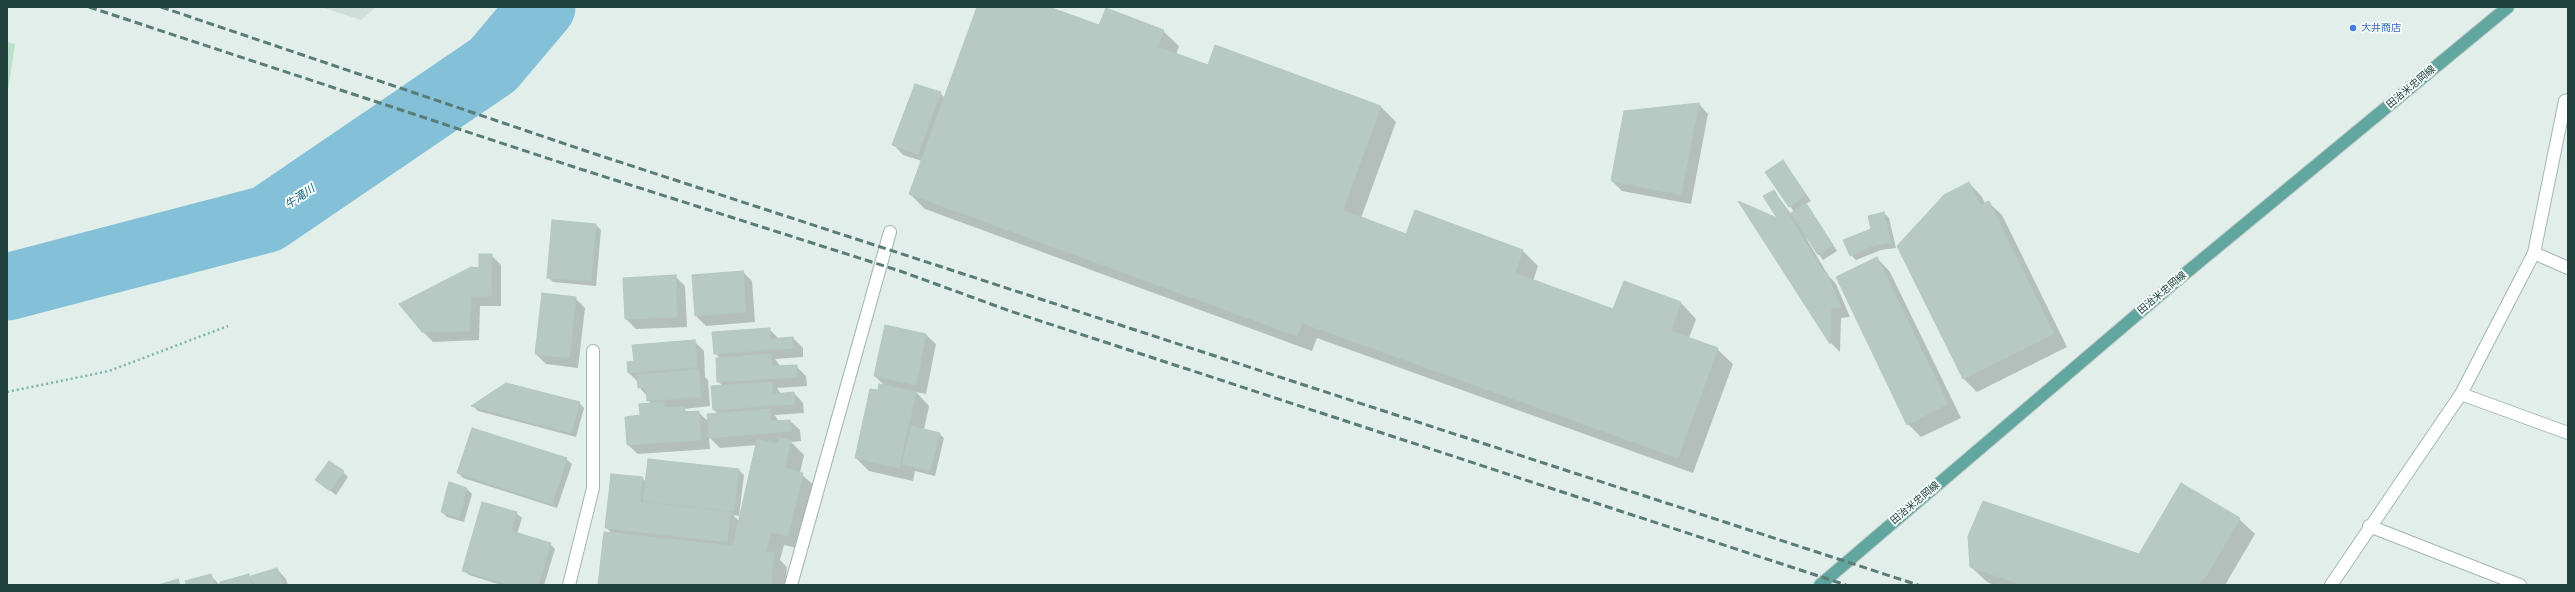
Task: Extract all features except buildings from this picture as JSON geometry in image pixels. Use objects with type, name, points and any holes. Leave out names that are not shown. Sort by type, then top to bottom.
[{"type":"main road","name":"田治米忠岡線","points":[[1820,585],[2175,282],[2508,7]]},
{"type":"street","points":[[2331,585],[2369,526],[2462,394],[2534,254],[2565,101],[2568,100]]},
{"type":"street","points":[[791,585],[890,232]]},
{"type":"street","points":[[2534,254],[2568,268]]},
{"type":"street","points":[[569,585],[593,488],[592,351]]},
{"type":"street","points":[[2462,394],[2568,433]]},
{"type":"street","points":[[2369,526],[2520,585]]},
{"type":"path","points":[[7,392],[109,371],[228,326]]},
{"type":"shaded area","points":[[321,7],[376,7],[361,20]]},
{"type":"green space","points":[[7,42],[15,44],[7,97]]},
{"type":"waterway","name":"牛滝川","points":[[7,287],[267,219],[493,65],[542,7]]},
{"type":"railway","points":[[89,7],[574,167],[900,271],[1010,311],[1846,585]]},
{"type":"railway","points":[[161,7],[589,152],[1918,585]]},
{"type":"place","name":"大井商店","points":[[2353,28]]}]
